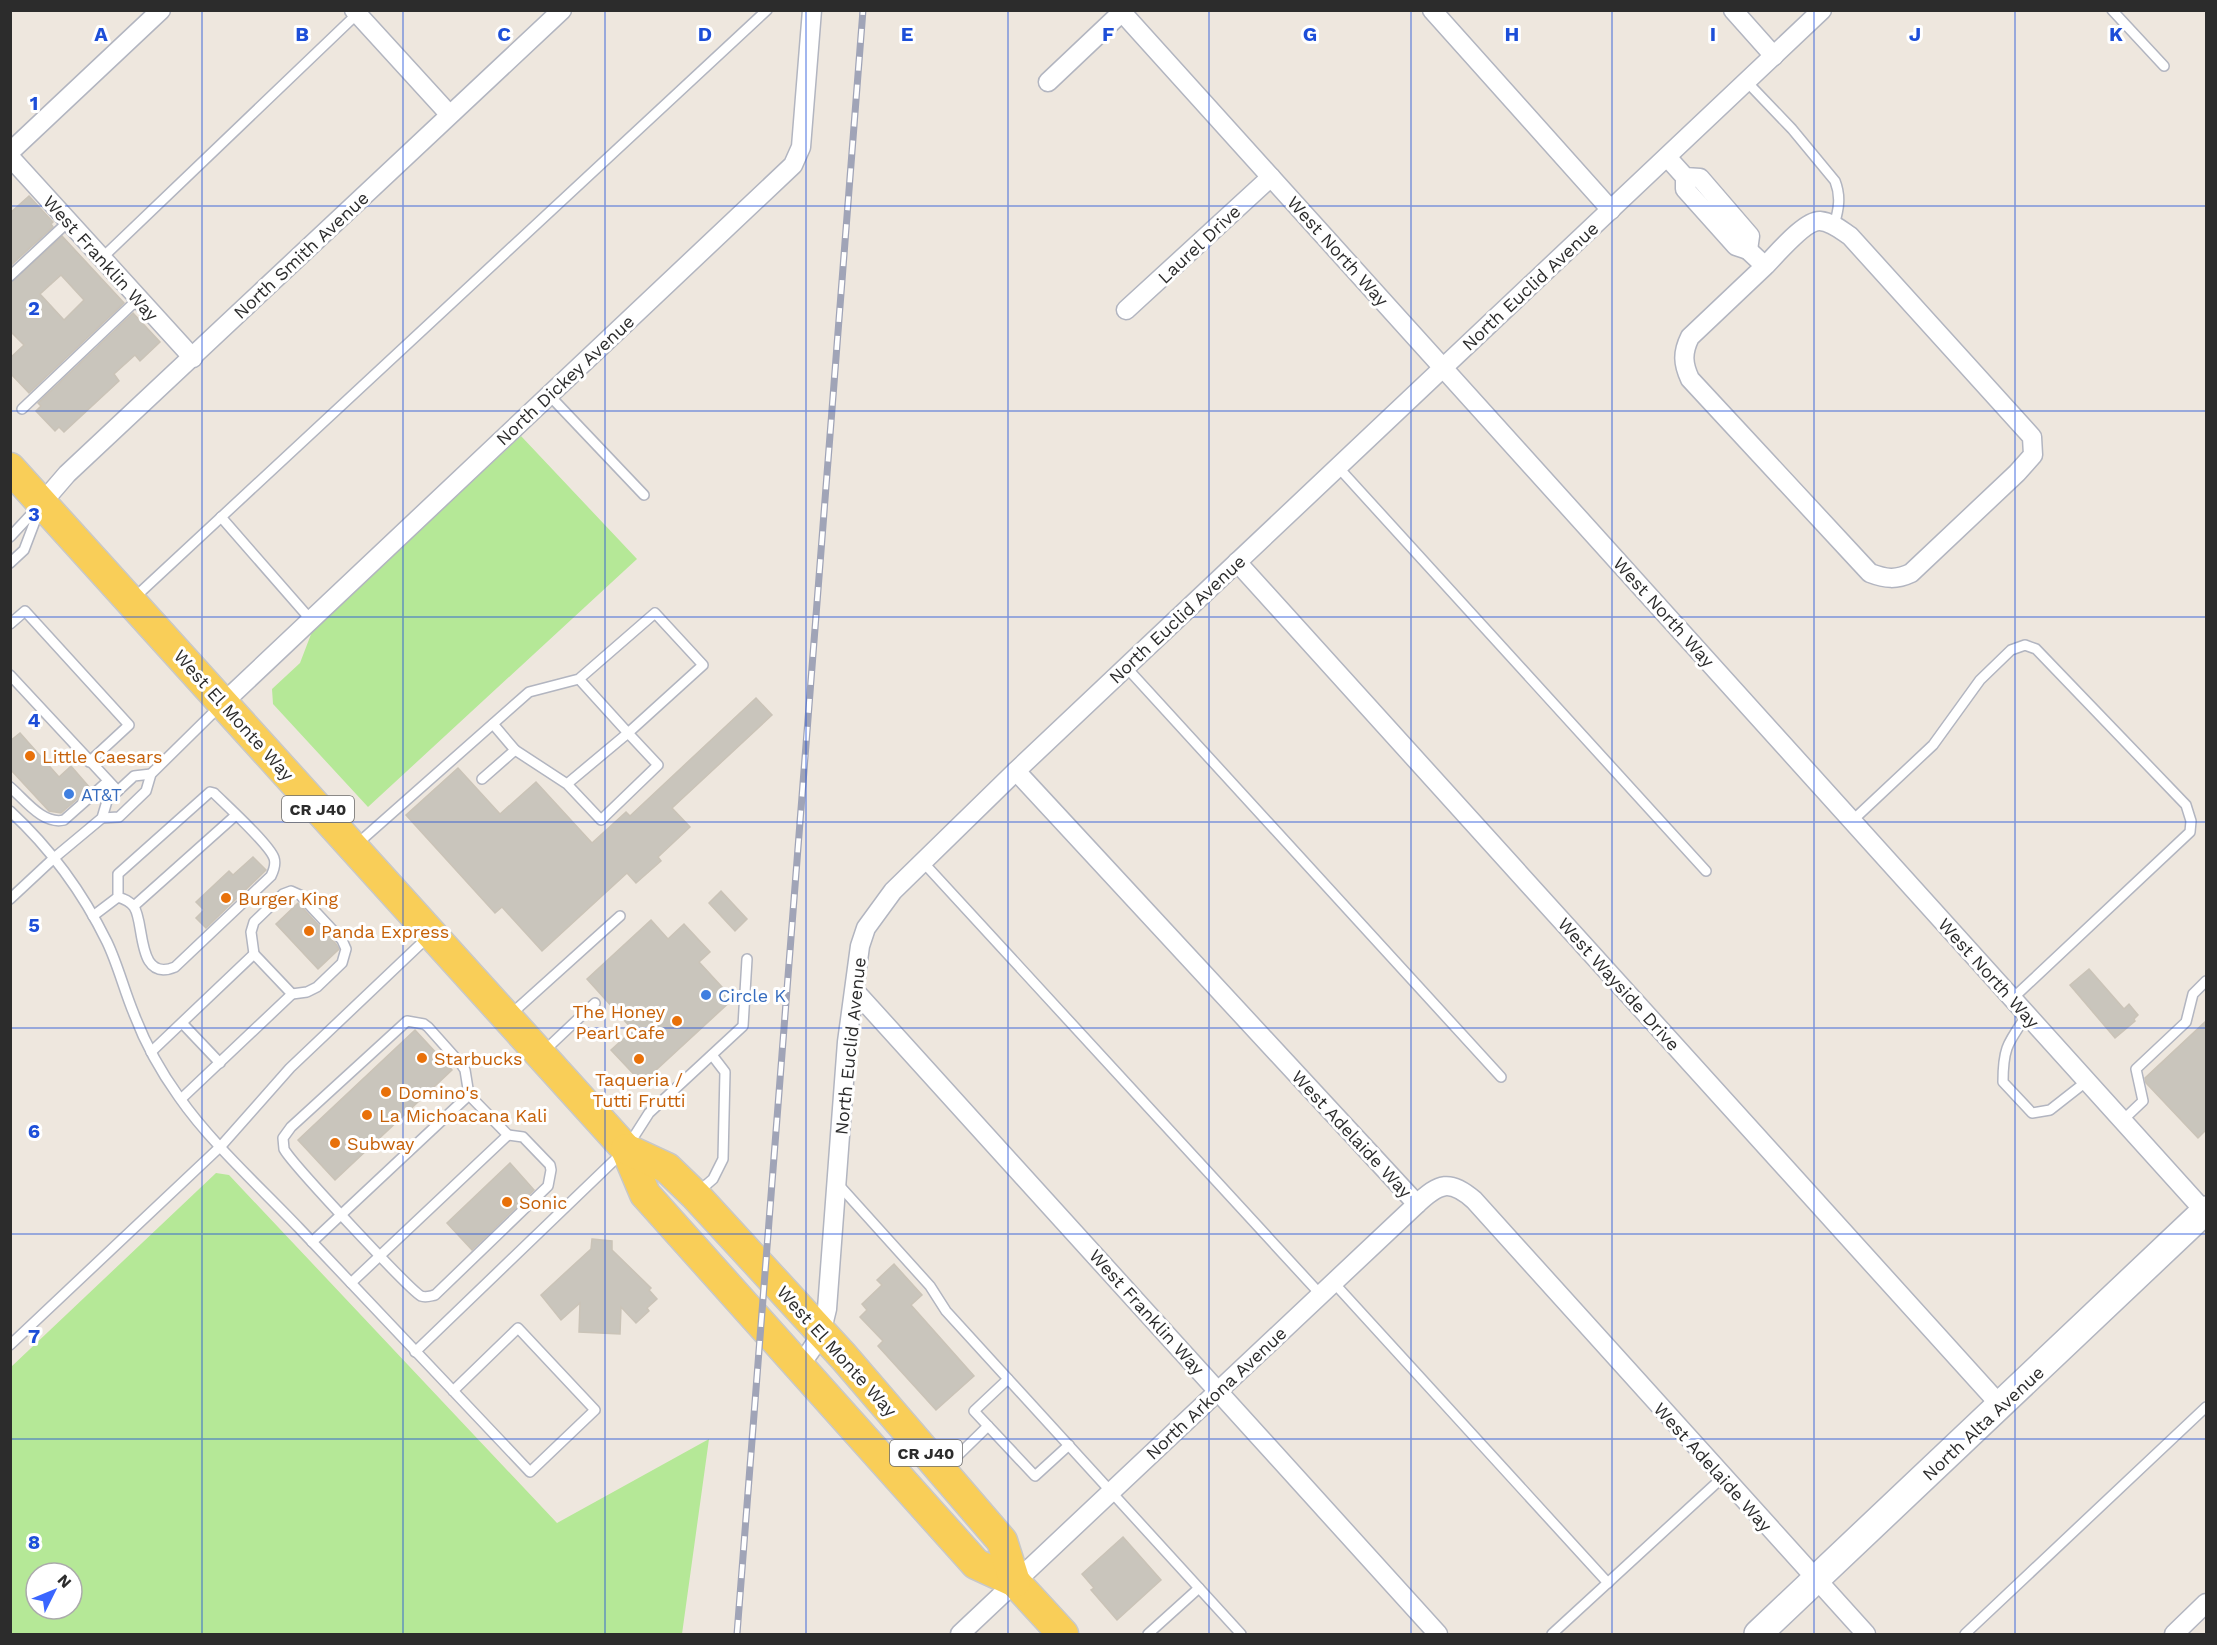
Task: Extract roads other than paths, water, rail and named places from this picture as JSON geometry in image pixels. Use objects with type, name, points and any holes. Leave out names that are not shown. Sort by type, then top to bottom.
[{"type":"main road","name":"West El Monte Way","points":[[10,468],[626,1149],[645,1194],[976,1564],[1015,1582],[1062,1635]]},
{"type":"main road","name":"West El Monte Way","points":[[626,1149],[667,1167],[822,1333],[1002,1541],[1015,1582]]},
{"type":"main road","name":"North Alta Avenue","points":[[1758,1635],[2206,1212]]},
{"type":"street","points":[[10,152],[161,10]]},
{"type":"street","name":"North Smith Avenue","points":[[42,502],[67,474],[562,10]]},
{"type":"street","name":"North Dickey Avenue","points":[[223,703],[793,165],[801,147],[812,10]]},
{"type":"street","points":[[1432,10],[1611,210]]},
{"type":"street","points":[[1733,10],[1774,56]]},
{"type":"street","name":"North Euclid Avenue","points":[[799,1366],[822,1333],[827,1309],[847,1042],[860,946],[866,928],[892,891],[1016,771],[1822,10]]},
{"type":"street","name":"West North Way","points":[[1048,82],[1121,11],[2206,1212]]},
{"type":"street","points":[[357,12],[449,114]]},
{"type":"street","name":"West Franklin Way","points":[[10,157],[193,358]]},
{"type":"street","points":[[1667,157],[1685,177],[1685,189],[1736,246],[1748,250],[1765,266]]},
{"type":"street","name":"Laurel Drive","points":[[1126,310],[1271,177]]},
{"type":"street","points":[[1819,220],[1834,225],[1850,236],[2032,437],[2033,455],[2017,473],[1911,573],[1898,579],[1884,579],[1870,573],[1690,379],[1683,364],[1685,348],[1690,338],[1765,266],[1807,224],[1819,220]]},
{"type":"street","name":"West Wayside Drive","points":[[1237,562],[2001,1406]]},
{"type":"street","name":"West Adelaide Way","points":[[1016,771],[1417,1204],[1433,1189],[1447,1186],[1460,1188],[1474,1200],[1866,1635]]},
{"type":"street","name":"West Franklin Way","points":[[855,991],[1438,1635]]},
{"type":"street","name":"North Arkona Avenue","points":[[960,1635],[1417,1204]]},
{"type":"street","points":[[2174,1635],[2206,1603]]},
{"type":"lane","points":[[130,601],[767,10]]},
{"type":"lane","points":[[2112,10],[2164,66]]},
{"type":"lane","points":[[102,258],[357,12]]},
{"type":"lane","points":[[1747,82],[1798,136],[1835,181],[1839,190],[1839,210],[1834,225]]},
{"type":"lane","points":[[10,276],[69,222]]},
{"type":"lane","points":[[22,409],[138,299]]},
{"type":"lane","points":[[549,395],[644,495]]},
{"type":"lane","points":[[1338,467],[1706,871]]},
{"type":"lane","points":[[10,537],[42,502]]},
{"type":"lane","points":[[10,563],[24,550],[42,502]]},
{"type":"lane","points":[[221,517],[311,620]]},
{"type":"lane","points":[[10,624],[25,611],[129,725],[89,762]]},
{"type":"lane","points":[[353,847],[529,692],[579,679],[655,613],[703,666],[567,784]]},
{"type":"lane","points":[[1852,821],[1933,745],[1980,680],[2011,650],[2025,645],[2036,649],[2186,805],[2191,821],[2190,832],[2012,999]]},
{"type":"lane","points":[[1126,667],[1501,1077]]},
{"type":"lane","points":[[10,675],[118,791]]},
{"type":"lane","points":[[493,724],[515,750],[567,784],[601,820],[658,765],[579,679]]},
{"type":"lane","points":[[102,818],[120,817],[146,791],[151,774],[223,703]]},
{"type":"lane","points":[[482,779],[515,750]]},
{"type":"lane","points":[[10,899],[102,818],[107,801],[134,776],[151,774]]},
{"type":"lane","points":[[10,787],[40,814],[58,822],[64,820],[108,781]]},
{"type":"lane","points":[[206,793],[214,793],[270,850],[274,858],[274,871],[175,967],[163,969],[150,962],[143,947],[137,912],[134,906],[118,897],[118,874],[206,793]]},
{"type":"lane","points":[[10,811],[54,858],[93,916],[114,956],[134,1014],[151,1052],[181,1100],[221,1146],[415,1352],[530,1472],[596,1410],[518,1328],[453,1391]]},
{"type":"lane","points":[[134,906],[236,815]]},
{"type":"lane","points":[[922,861],[1321,1295]]},
{"type":"lane","points":[[181,1100],[292,994],[307,992],[316,987],[342,963],[346,949],[342,940],[300,895],[291,891],[283,894],[254,922],[251,932],[254,954],[292,994]]},
{"type":"lane","points":[[93,916],[118,897]]},
{"type":"lane","points":[[507,1017],[620,916]]},
{"type":"lane","points":[[10,1345],[221,1146],[290,1068],[431,934]]},
{"type":"lane","points":[[151,1052],[254,954]]},
{"type":"lane","points":[[415,1352],[626,1149],[649,1113],[743,1026],[747,959]]},
{"type":"lane","points":[[2123,1120],[2143,1101],[2136,1069],[2186,1022],[2193,994],[2206,981]]},
{"type":"lane","points":[[540,1055],[595,1003]]},
{"type":"lane","points":[[2027,1016],[2006,1045],[2003,1059],[2003,1082],[2032,1113],[2050,1110],[2087,1082]]},
{"type":"lane","points":[[407,1021],[428,1027],[461,1064],[465,1070],[469,1095],[508,1135],[523,1137],[550,1166],[548,1186],[435,1295],[420,1295],[380,1255],[284,1149],[283,1138],[300,1119],[407,1021]]},
{"type":"lane","points":[[182,1023],[220,1063]]},
{"type":"lane","points":[[694,1196],[713,1179],[723,1159],[725,1072],[712,1055]]},
{"type":"lane","points":[[312,1242],[469,1095]]},
{"type":"lane","points":[[351,1283],[508,1135]]},
{"type":"lane","points":[[838,1184],[930,1286],[946,1311],[1239,1634]]},
{"type":"lane","points":[[1334,1283],[1608,1583]]},
{"type":"lane","points":[[1008,1379],[974,1411],[1035,1476],[1069,1445]]},
{"type":"lane","points":[[1965,1635],[2206,1407]]},
{"type":"lane","points":[[942,1471],[988,1426]]},
{"type":"lane","points":[[1552,1635],[1723,1477]]},
{"type":"lane","points":[[1148,1635],[1199,1588]]},
{"type":"railway","points":[[737,1634],[863,10]]},
{"type":"place","name":"Little Caesars","points":[[30,756]]},
{"type":"place","name":"AT&T","points":[[69,794]]},
{"type":"place","name":"Burger King","points":[[226,898]]},
{"type":"place","name":"Panda Express","points":[[309,931]]},
{"type":"place","name":"Circle K","points":[[706,995]]},
{"type":"place","name":"The Honey Pearl Cafe","points":[[677,1021]]},
{"type":"place","name":"Starbucks","points":[[422,1058]]},
{"type":"place","name":"Taqueria / Tutti Frutti","points":[[639,1059]]},
{"type":"place","name":"Domino's","points":[[386,1092]]},
{"type":"place","name":"La Michoacana Kali","points":[[367,1115]]},
{"type":"place","name":"Subway","points":[[335,1143]]},
{"type":"place","name":"Sonic","points":[[507,1202]]}]
